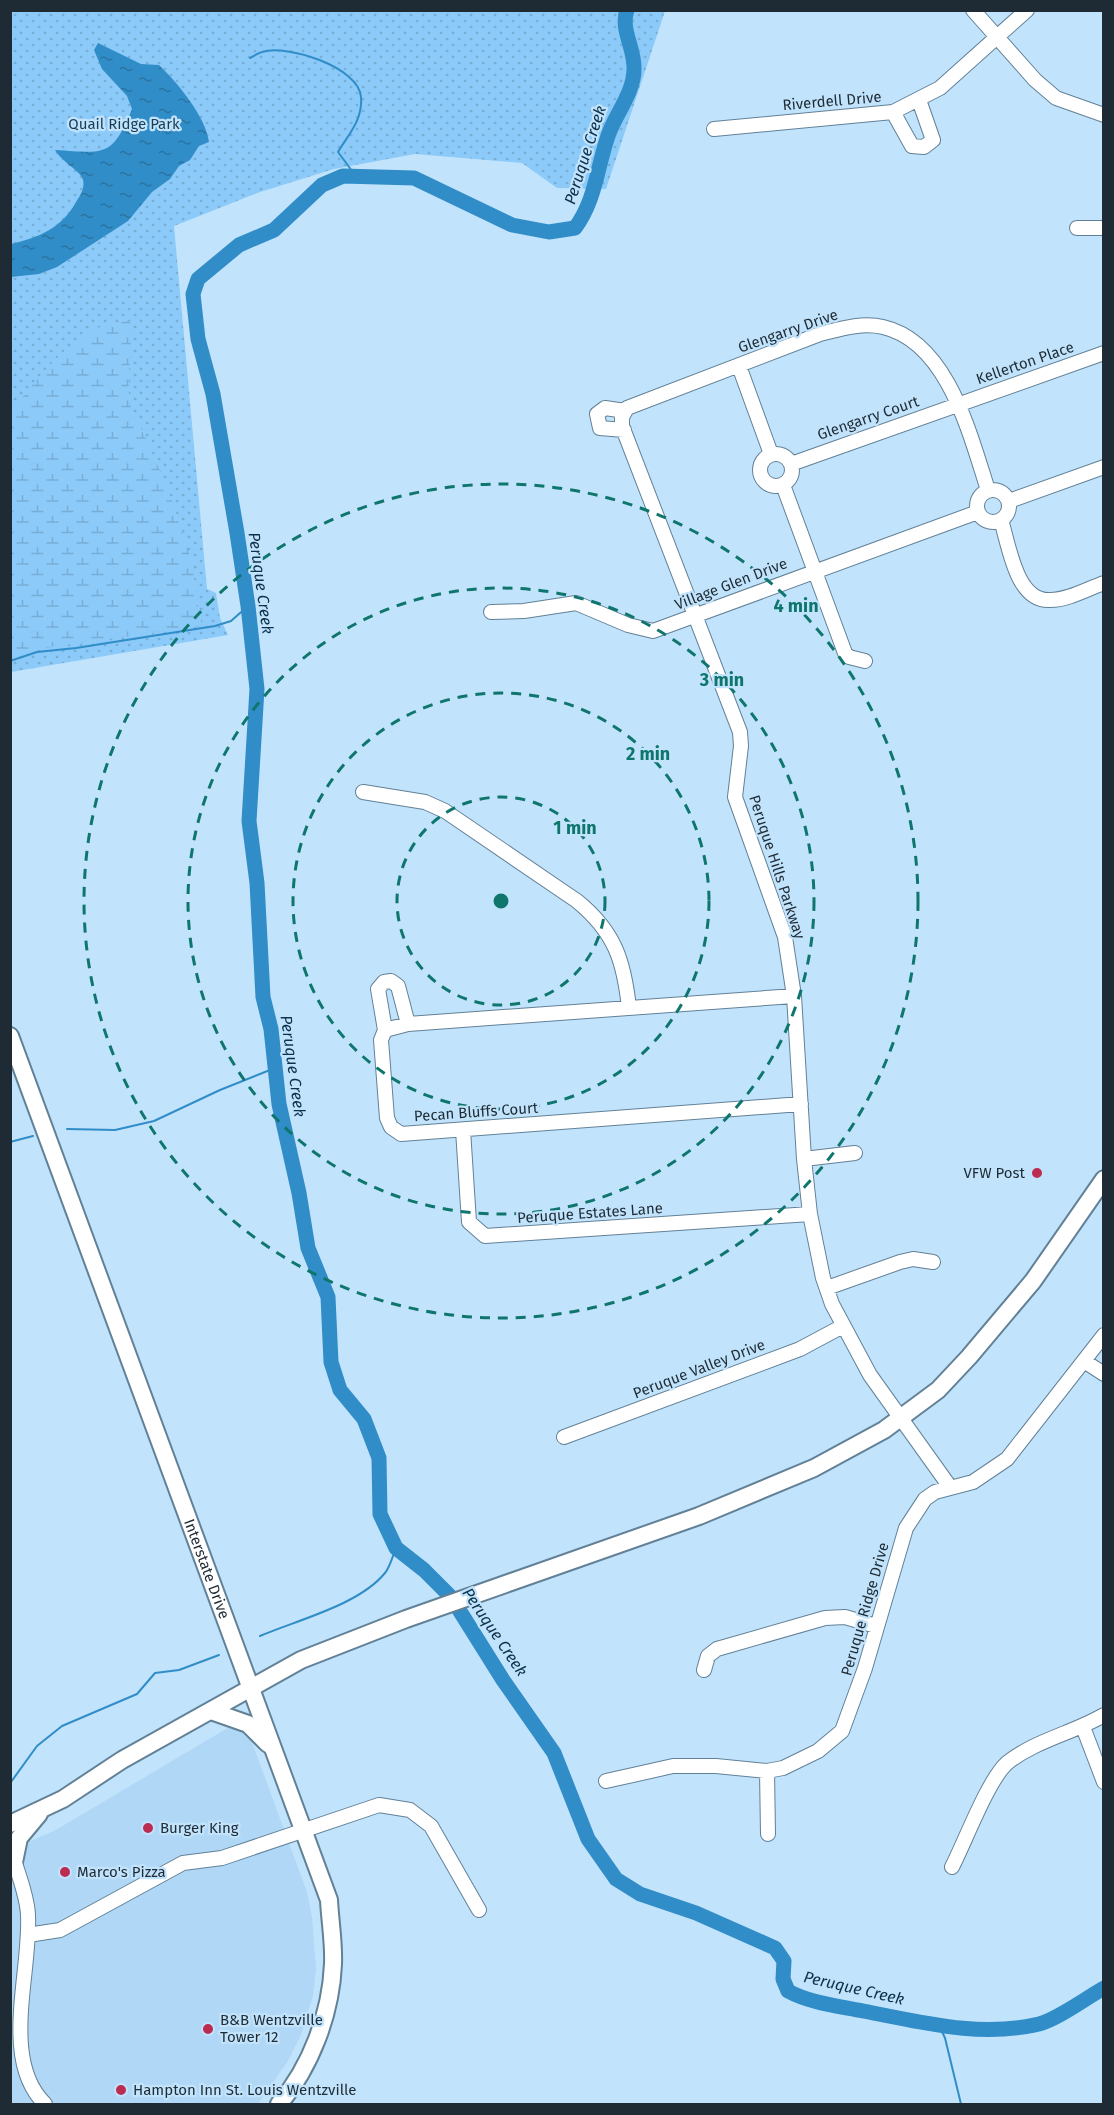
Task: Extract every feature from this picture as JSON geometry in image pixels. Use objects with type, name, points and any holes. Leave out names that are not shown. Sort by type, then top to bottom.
[{"type":"main road","name":"Interstate Drive","points":[[10,1036],[329,1900],[332,1983],[317,2036],[289,2094],[279,2104]]},
{"type":"main road","points":[[10,1824],[41,1811],[122,1760],[301,1660],[406,1619],[699,1516],[769,1488],[845,1452],[902,1419],[939,1390],[1033,1281],[1104,1179]]},
{"type":"main road","points":[[211,1711],[248,1724],[274,1750]]},
{"type":"main road","points":[[12,1855],[19,1838],[41,1811]]},
{"type":"street","points":[[973,10],[1035,80],[1056,98],[1104,115]]},
{"type":"street","name":"Riverdell Drive","points":[[714,129],[893,112],[939,88],[1027,10]]},
{"type":"street","points":[[893,112],[912,146],[924,147],[933,140],[919,100]]},
{"type":"street","points":[[1077,228],[1104,228]]},
{"type":"street","name":"Glengarry Drive","points":[[624,419],[627,408],[820,334],[845,328],[881,326],[905,336],[928,354],[943,373],[988,490]]},
{"type":"street","name":"Kellerton Place","points":[[957,405],[1104,353]]},
{"type":"street","points":[[740,366],[771,454]]},
{"type":"street","name":"Glengarry Court","points":[[791,464],[957,405]]},
{"type":"street","name":"Peruque Hills Parkway","points":[[624,419],[695,616],[740,732],[741,746],[735,797],[785,937],[794,996],[804,1159],[810,1214],[827,1288],[843,1326],[870,1375],[950,1487]]},
{"type":"street","points":[[771,454],[779,454],[791,464],[792,472],[783,485],[771,486],[762,481],[759,470],[762,460],[771,454]]},
{"type":"street","points":[[1009,501],[1104,467]]},
{"type":"street","points":[[783,485],[845,653],[849,657],[865,661]]},
{"type":"street","points":[[988,490],[997,490],[1009,501],[1009,509],[1001,520],[992,522],[984,519],[978,512],[977,503],[981,495],[988,490]]},
{"type":"street","name":"Village Glen Drive","points":[[491,612],[524,611],[576,603],[628,625],[653,631],[813,570],[978,512]]},
{"type":"street","points":[[1001,520],[1021,584],[1030,594],[1051,601],[1104,583]]},
{"type":"street","points":[[363,792],[425,802],[445,811],[597,917],[612,940],[625,974],[629,1008]]},
{"type":"street","name":"Pecan Bluffs Court","points":[[408,1024],[398,986],[391,981],[384,982],[378,989],[378,996],[385,1030],[381,1040],[387,1118],[391,1127],[401,1134],[801,1104]]},
{"type":"street","points":[[385,1030],[408,1024],[794,996]]},
{"type":"street","name":"Peruque Estates Lane","points":[[463,1130],[469,1222],[485,1236],[810,1214]]},
{"type":"street","points":[[804,1159],[855,1154]]},
{"type":"street","points":[[827,1288],[914,1258],[933,1262]]},
{"type":"street","name":"Peruque Valley Drive","points":[[564,1437],[800,1349],[843,1326]]},
{"type":"street","name":"Peruque Ridge Drive","points":[[606,1781],[673,1766],[716,1766],[767,1771],[798,1762],[818,1751],[842,1731],[865,1668],[906,1528],[925,1498],[950,1487],[972,1482],[1007,1459],[1104,1335]]},
{"type":"street","points":[[1084,1361],[1104,1374]]},
{"type":"street","points":[[704,1670],[708,1656],[717,1649],[825,1618],[845,1617],[876,1626]]},
{"type":"street","points":[[952,1866],[993,1783],[1006,1764],[1044,1743],[1104,1716]]},
{"type":"street","points":[[1083,1727],[1104,1782]]},
{"type":"street","points":[[767,1771],[768,1834]]},
{"type":"street","points":[[28,1935],[60,1930],[183,1863],[222,1858],[379,1805],[410,1810],[431,1826],[478,1910]]},
{"type":"street","points":[[12,1855],[28,1912],[28,1935],[15,2051],[25,2079],[45,2104]]},
{"type":"shaded area","points":[[236,1723],[246,1726],[307,1892],[312,1917],[316,1969],[313,1996],[301,2035],[288,2061],[258,2104],[11,2104],[11,1849],[54,1831]]},
{"type":"green space","name":"Quail Ridge Park","points":[[11,11],[665,11],[606,189],[557,188],[522,163],[415,154],[334,169],[260,192],[174,226],[207,589],[216,593],[220,618],[228,635],[11,672]]},
{"type":"green space","points":[[130,321],[130,405],[177,515],[191,562],[202,626],[51,647],[11,657],[11,413],[40,375],[75,342],[105,325]]},
{"type":"water","points":[[98,43],[141,64],[159,65],[182,90],[197,111],[209,142],[199,146],[190,160],[179,166],[170,179],[152,192],[128,221],[57,267],[39,274],[11,277],[11,244],[31,239],[56,225],[64,219],[82,192],[82,177],[55,150],[85,152],[105,149],[119,136],[132,109],[127,96],[102,69],[94,50]]},
{"type":"waterway","name":"Peruque Creek","points":[[627,10],[625,25],[634,61],[631,86],[609,133],[587,206],[575,228],[549,232],[512,225],[414,178],[343,176],[322,185],[274,230],[239,245],[198,279],[193,294],[198,339],[213,394],[237,533],[257,689],[249,821],[257,883],[263,997],[271,1029],[279,1104],[299,1193],[308,1248],[328,1297],[331,1362],[340,1390],[364,1419],[379,1458],[380,1514],[396,1548],[424,1570],[451,1597],[503,1680],[554,1753],[588,1839],[616,1879],[640,1894],[696,1913],[775,1948],[784,1961],[783,1979],[788,1991],[824,2004],[951,2027],[1017,2028],[1047,2021],[1104,1988]]},
{"type":"waterway","points":[[250,58],[260,52],[273,50],[304,55],[335,67],[357,86],[361,97],[360,113],[338,152],[355,175]]},
{"type":"waterway","points":[[10,661],[37,652],[215,626],[231,621],[248,606]]},
{"type":"waterway","points":[[67,1129],[115,1130],[154,1121],[220,1090],[275,1068]]},
{"type":"waterway","points":[[10,1142],[33,1136]]},
{"type":"waterway","points":[[260,1636],[344,1603],[360,1594],[385,1573],[396,1548]]},
{"type":"waterway","points":[[11,1782],[37,1746],[62,1726],[137,1694],[155,1673],[179,1670],[219,1655]]},
{"type":"waterway","points":[[939,2025],[945,2038],[961,2104]]},
{"type":"place","name":"VFW Post","points":[[1037,1173]]},
{"type":"place","name":"Burger King","points":[[148,1828]]},
{"type":"place","name":"Marco's Pizza","points":[[65,1872]]},
{"type":"place","name":"B&B Wentzville Tower 12","points":[[208,2029]]},
{"type":"place","name":"Hampton Inn St. Louis Wentzville","points":[[121,2090]]}]
